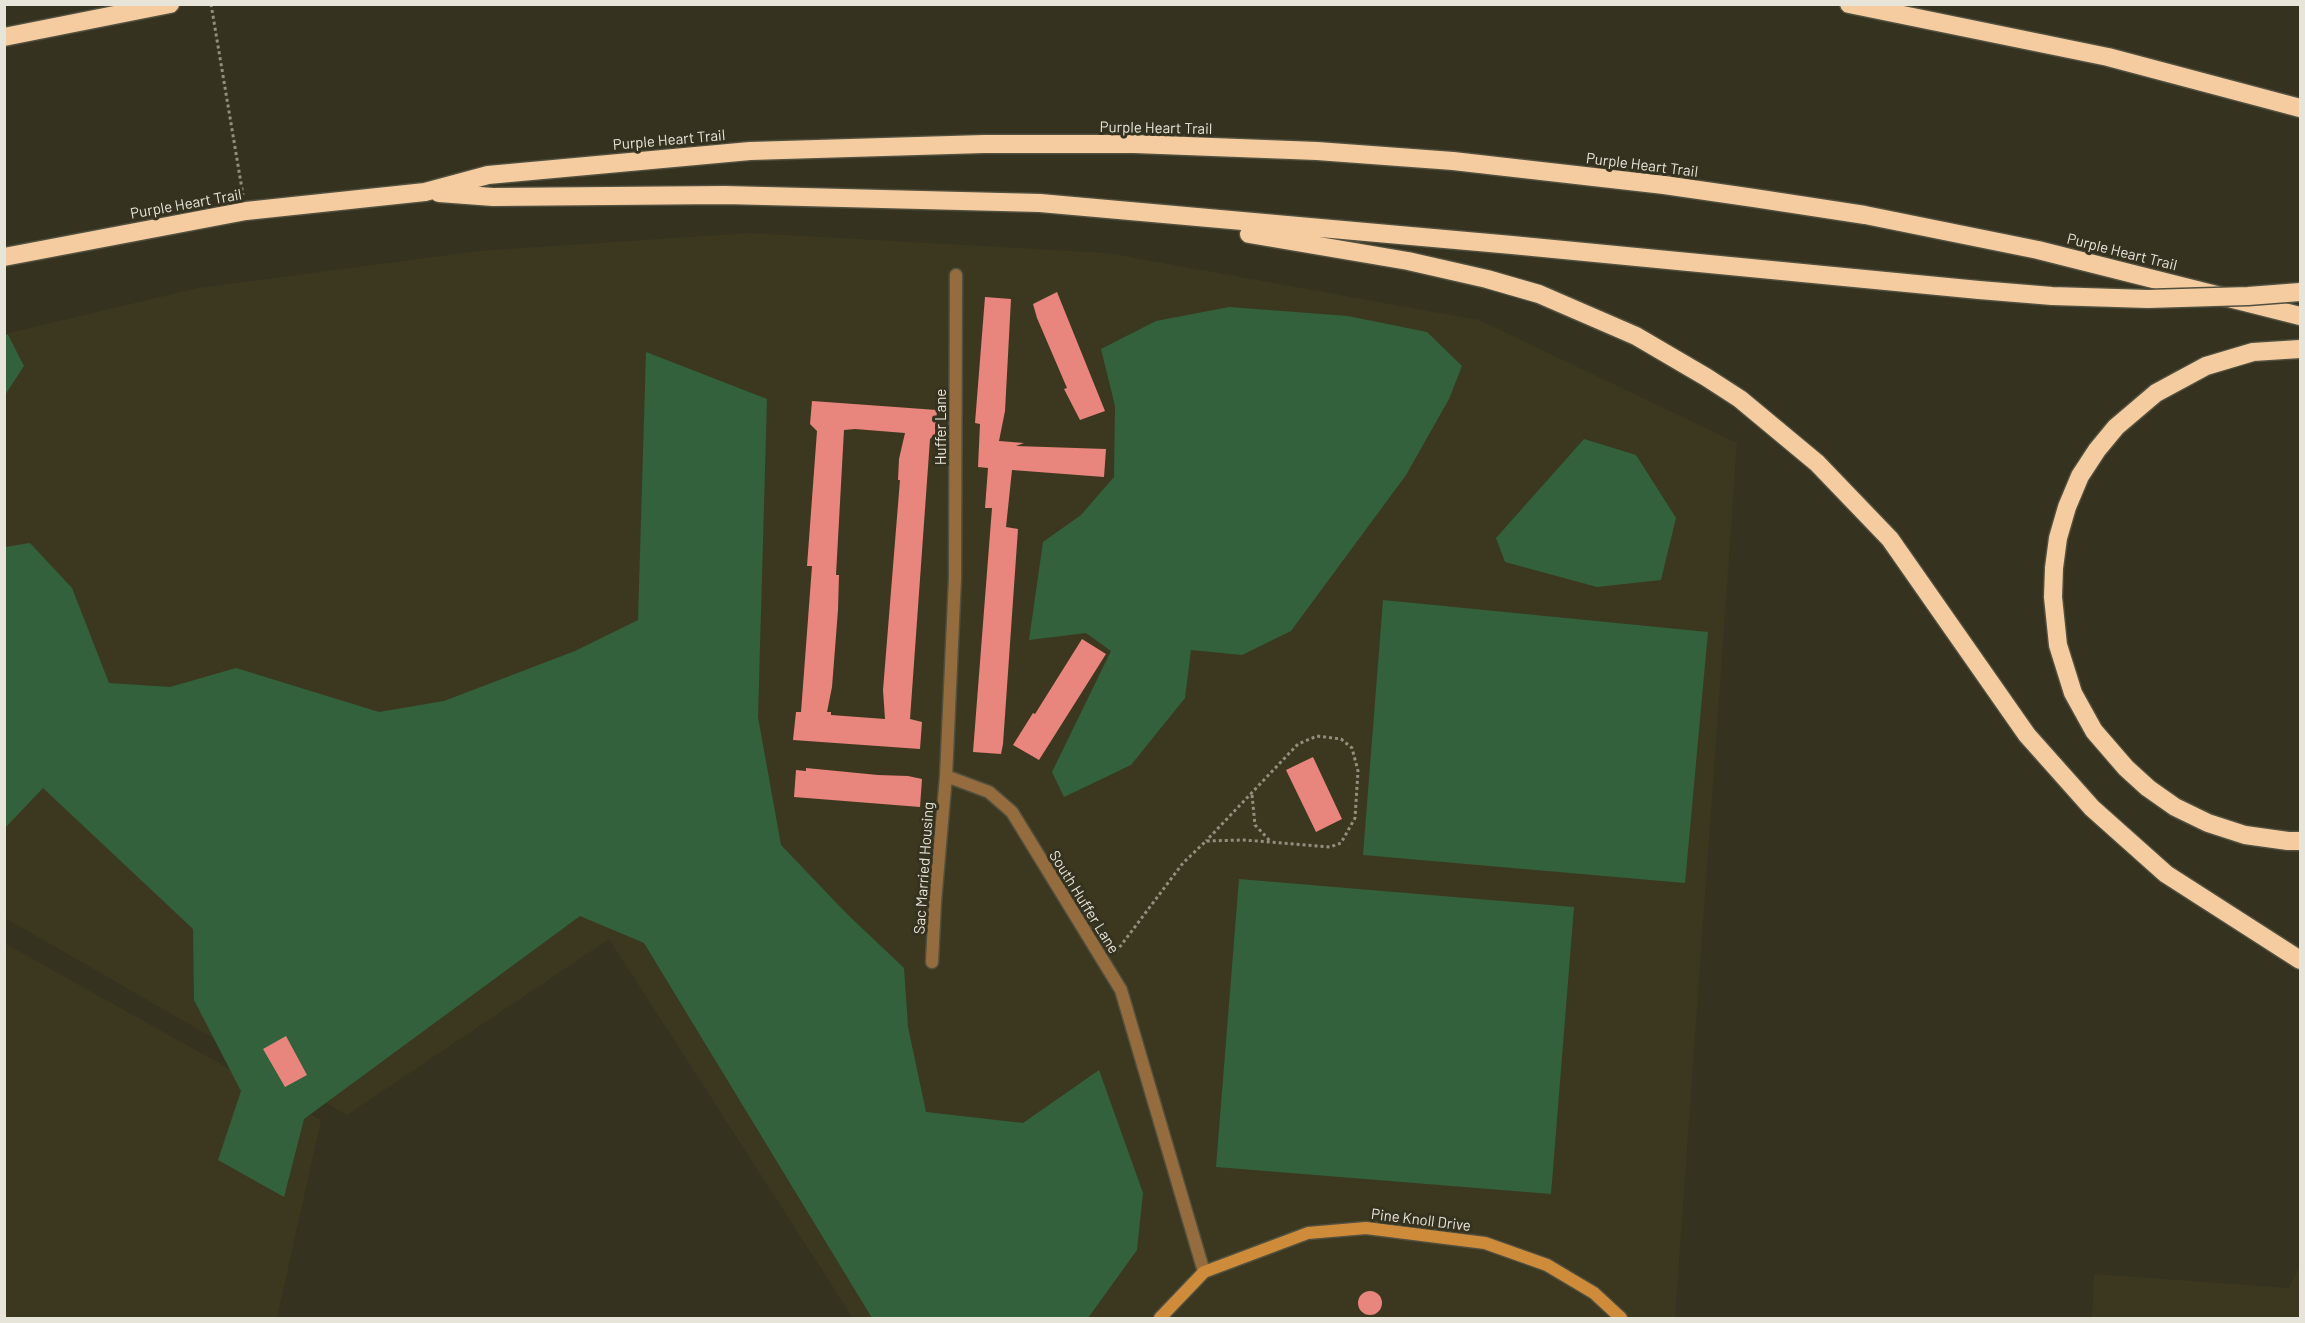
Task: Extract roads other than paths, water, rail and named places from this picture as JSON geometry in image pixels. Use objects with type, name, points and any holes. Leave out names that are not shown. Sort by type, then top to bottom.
[{"type":"highway","points":[[4,37],[170,4]]},
{"type":"highway","points":[[1849,4],[2108,57],[2301,108]]},
{"type":"highway","name":"Purple Heart Trail","points":[[4,257],[246,211],[425,192],[488,175],[750,151],[984,144],[1134,144],[1317,151],[1453,161],[1664,185],[1865,216],[2038,250],[2301,316]]},
{"type":"highway","points":[[425,192],[493,197],[724,195],[1040,203],[2052,296],[2148,299],[2301,292]]},
{"type":"highway","points":[[1174,216],[1241,232],[1408,261],[1518,288],[1587,313],[1636,336],[1706,376],[1740,399],[1816,463],[1890,539],[2027,735],[2092,808],[2166,874],[2301,960]]},
{"type":"highway","points":[[2301,349],[2253,352],[2206,366],[2156,393],[2116,428],[2097,450],[2080,476],[2067,507],[2058,538],[2053,597],[2058,645],[2073,693],[2094,731],[2126,768],[2148,788],[2175,807],[2208,823],[2245,835],[2301,841]]},
{"type":"street","name":"Huffer Lane","points":[[946,776],[955,578],[956,275]]},
{"type":"street","name":"Sac Married Housing","points":[[932,962],[934,902],[946,776]]},
{"type":"street","name":"South Huffer Lane","points":[[946,776],[989,792],[1012,812],[1121,990],[1204,1272]]},
{"type":"street","name":"Pine Knoll Drive","points":[[1204,1272],[1308,1233],[1366,1228],[1485,1243],[1547,1265],[1594,1293],[1621,1318]]},
{"type":"street","points":[[1160,1318],[1204,1272]]}]
